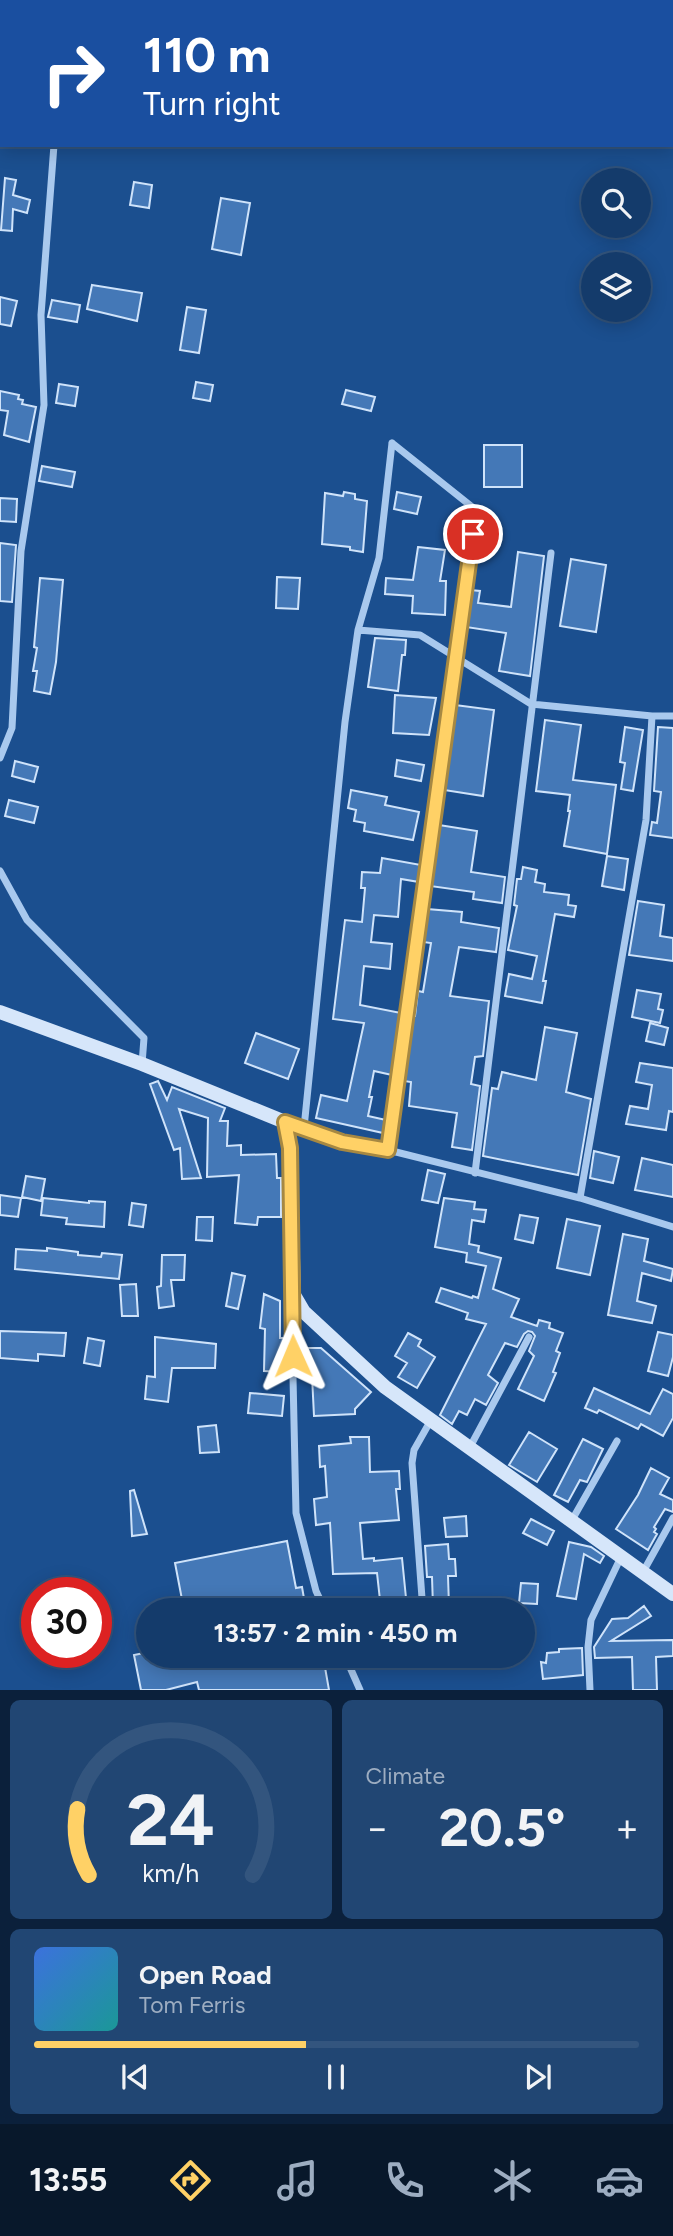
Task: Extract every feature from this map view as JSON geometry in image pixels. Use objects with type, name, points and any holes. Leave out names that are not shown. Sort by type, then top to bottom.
[{"type":"street","points":[[0,758],[12,728],[21,551],[44,405],[41,315],[54,147]]},
{"type":"street","points":[[304,1128],[345,722],[358,630],[379,558],[392,443],[476,510],[388,1150]]},
{"type":"street","points":[[475,1172],[551,553]]},
{"type":"street","points":[[358,630],[420,635],[531,704],[673,716]]},
{"type":"street","points":[[580,1198],[646,820],[652,716]]},
{"type":"street","points":[[0,871],[27,920],[144,1038],[142,1065]]},
{"type":"street","points":[[0,1012],[342,1142],[388,1150],[580,1198],[673,1227]]},
{"type":"street","points":[[285,1122],[290,1148],[296,1513],[319,1598]]},
{"type":"street","points":[[293,1295],[304,1312],[385,1387],[673,1594]]},
{"type":"street","points":[[470,1448],[529,1337]]},
{"type":"street","points":[[422,1598],[412,1463],[414,1450],[431,1420]]},
{"type":"street","points":[[571,1521],[617,1441]]},
{"type":"street","points":[[642,1572],[673,1518]]},
{"type":"street","points":[[590,1690],[587,1647],[591,1620],[621,1557]]},
{"type":"street","points":[[350,1668],[360,1690]]},
{"type":"building","points":[[5,178],[16,180],[13,195],[30,200],[27,213],[13,209],[12,231],[1,230]]},
{"type":"building","points":[[134,182],[152,185],[149,208],[130,205]]},
{"type":"building","points":[[221,198],[250,203],[241,255],[212,249]]},
{"type":"building","points":[[92,285],[142,293],[137,321],[87,309]]},
{"type":"building","points":[[0,297],[17,301],[11,326],[0,324]]},
{"type":"building","points":[[52,300],[80,305],[77,322],[48,317]]},
{"type":"building","points":[[187,307],[206,310],[199,353],[180,350]]},
{"type":"building","points":[[196,382],[213,385],[210,401],[193,398]]},
{"type":"building","points":[[59,384],[78,387],[75,406],[56,403]]},
{"type":"building","points":[[346,390],[375,397],[371,411],[342,404]]},
{"type":"building","points":[[0,391],[19,395],[18,399],[23,400],[22,404],[36,407],[29,442],[4,435],[8,411],[0,410]]},
{"type":"building","points":[[484,445],[522,445],[522,487],[484,487]]},
{"type":"building","points":[[42,466],[75,472],[72,487],[39,481]]},
{"type":"building","points":[[344,492],[355,494],[355,499],[367,501],[363,552],[350,550],[350,547],[322,544],[325,493],[343,496]]},
{"type":"building","points":[[397,492],[421,497],[417,514],[394,509]]},
{"type":"building","points":[[0,498],[17,499],[16,522],[0,521]]},
{"type":"building","points":[[0,543],[16,545],[12,602],[0,601]]},
{"type":"building","points":[[418,547],[445,550],[440,581],[446,581],[445,615],[412,613],[413,596],[385,594],[386,578],[413,580]]},
{"type":"building","points":[[518,552],[544,556],[530,676],[499,671],[506,633],[466,627],[471,590],[480,591],[478,603],[511,607]]},
{"type":"building","points":[[571,559],[606,565],[596,632],[560,626]]},
{"type":"building","points":[[277,577],[300,578],[298,609],[276,608]]},
{"type":"building","points":[[40,578],[63,580],[56,662],[50,694],[34,691],[37,671],[33,671],[37,648],[34,647]]},
{"type":"building","points":[[375,638],[406,640],[398,691],[368,687]]},
{"type":"building","points":[[395,695],[436,698],[429,735],[393,733]]},
{"type":"building","points":[[455,705],[494,710],[483,796],[444,790]]},
{"type":"building","points":[[545,720],[581,725],[573,780],[616,785],[607,854],[564,846],[570,795],[536,791]]},
{"type":"building","points":[[625,727],[643,730],[633,791],[621,789],[625,763],[620,762]]},
{"type":"building","points":[[658,727],[673,728],[673,838],[650,835],[652,822],[657,823],[661,792],[654,791]]},
{"type":"building","points":[[397,760],[424,765],[421,781],[395,776]]},
{"type":"building","points":[[15,761],[38,767],[34,782],[12,776]]},
{"type":"building","points":[[351,790],[387,797],[385,805],[419,812],[413,840],[364,831],[365,823],[354,821],[356,810],[348,808]]},
{"type":"building","points":[[9,800],[38,807],[34,823],[5,816]]},
{"type":"building","points":[[439,825],[477,831],[471,872],[505,877],[502,903],[473,899],[474,892],[430,886]]},
{"type":"building","points":[[607,856],[628,859],[624,890],[602,886]]},
{"type":"building","points":[[382,858],[421,865],[419,882],[401,879],[398,917],[374,915],[371,942],[392,944],[390,969],[364,966],[360,1005],[401,1013],[392,1075],[374,1071],[369,1097],[372,1097],[368,1116],[386,1120],[383,1133],[316,1118],[321,1095],[347,1101],[364,1023],[333,1019],[345,920],[362,922],[365,888],[361,888],[362,872],[380,873]]},
{"type":"building","points":[[523,867],[537,870],[535,882],[545,884],[544,892],[569,895],[568,905],[576,906],[574,917],[555,914],[543,981],[546,981],[542,1003],[505,996],[509,974],[532,979],[537,956],[508,950],[517,906],[514,905],[517,879],[521,879]]},
{"type":"building","points":[[638,901],[664,905],[660,936],[673,938],[673,961],[629,955]]},
{"type":"building","points":[[427,909],[462,912],[461,922],[499,928],[496,952],[459,947],[450,996],[489,1001],[483,1056],[475,1057],[471,1084],[480,1086],[472,1150],[452,1147],[457,1113],[409,1106],[411,1082],[404,1081],[413,1016],[418,991],[423,992],[431,943],[423,942]]},
{"type":"building","points":[[637,990],[661,994],[658,1009],[663,1010],[660,1023],[632,1017]]},
{"type":"building","points":[[650,1023],[668,1028],[664,1045],[646,1041]]},
{"type":"building","points":[[545,1027],[577,1033],[566,1092],[591,1099],[578,1175],[483,1156],[492,1088],[498,1089],[502,1072],[536,1080]]},
{"type":"building","points":[[256,1033],[299,1049],[288,1079],[245,1063]]},
{"type":"building","points":[[640,1063],[673,1068],[673,1112],[669,1111],[666,1130],[626,1124],[630,1106],[648,1109],[652,1085],[636,1082]]},
{"type":"building","points":[[158,1081],[167,1100],[172,1087],[225,1108],[220,1121],[228,1121],[227,1146],[241,1145],[241,1155],[276,1154],[277,1178],[281,1178],[281,1217],[258,1217],[257,1225],[235,1223],[239,1175],[207,1177],[208,1118],[179,1109],[201,1178],[182,1179],[180,1148],[174,1150],[150,1084]]},
{"type":"building","points":[[594,1151],[619,1157],[613,1183],[590,1178]]},
{"type":"building","points":[[642,1158],[673,1165],[673,1197],[635,1190]]},
{"type":"building","points":[[428,1170],[445,1174],[438,1203],[422,1200]]},
{"type":"building","points":[[26,1176],[45,1179],[41,1201],[22,1197]]},
{"type":"building","points":[[0,1195],[21,1198],[18,1217],[0,1215]]},
{"type":"building","points":[[43,1198],[105,1202],[104,1227],[66,1224],[67,1218],[41,1215]]},
{"type":"building","points":[[444,1198],[475,1202],[474,1209],[486,1210],[484,1222],[472,1220],[469,1244],[479,1246],[478,1252],[501,1258],[493,1289],[519,1299],[511,1317],[537,1326],[539,1320],[550,1323],[549,1328],[563,1333],[556,1351],[560,1353],[553,1372],[556,1373],[544,1401],[518,1389],[534,1356],[529,1351],[535,1336],[528,1331],[517,1347],[505,1343],[488,1375],[498,1383],[486,1405],[475,1399],[467,1415],[459,1411],[452,1424],[440,1415],[486,1324],[466,1319],[468,1313],[436,1302],[441,1288],[478,1298],[486,1266],[466,1262],[467,1253],[435,1247]]},
{"type":"building","points":[[132,1203],[146,1205],[143,1227],[129,1225]]},
{"type":"building","points":[[520,1215],[538,1218],[533,1243],[515,1239]]},
{"type":"building","points":[[197,1217],[213,1217],[212,1241],[196,1240]]},
{"type":"building","points":[[567,1219],[600,1226],[590,1275],[557,1268]]},
{"type":"building","points":[[623,1234],[648,1239],[644,1261],[673,1269],[671,1281],[642,1273],[637,1301],[656,1306],[652,1323],[608,1315]]},
{"type":"building","points":[[47,1248],[78,1252],[78,1255],[122,1255],[119,1279],[15,1269],[16,1249],[47,1251]]},
{"type":"building","points":[[162,1255],[185,1255],[184,1280],[171,1280],[174,1306],[159,1308],[157,1287],[161,1286]]},
{"type":"building","points":[[232,1273],[245,1276],[238,1309],[226,1306]]},
{"type":"building","points":[[136,1284],[138,1316],[122,1316],[120,1285]]},
{"type":"building","points":[[264,1294],[280,1301],[280,1338],[284,1338],[283,1372],[264,1371],[265,1329],[260,1328]]},
{"type":"building","points":[[0,1331],[66,1333],[64,1356],[38,1354],[38,1361],[0,1358]]},
{"type":"building","points":[[658,1332],[673,1335],[673,1357],[668,1376],[648,1371]]},
{"type":"building","points":[[408,1333],[421,1340],[418,1346],[435,1357],[417,1388],[398,1377],[407,1363],[395,1356]]},
{"type":"building","points":[[155,1337],[216,1344],[215,1368],[172,1368],[168,1402],[145,1399],[147,1376],[155,1377]]},
{"type":"building","points":[[88,1338],[104,1341],[100,1366],[84,1363]]},
{"type":"building","points":[[308,1348],[321,1348],[371,1392],[355,1409],[355,1414],[314,1416]]},
{"type":"building","points":[[594,1388],[650,1414],[663,1389],[673,1394],[673,1418],[663,1436],[641,1424],[638,1429],[599,1410],[597,1413],[585,1408]]},
{"type":"building","points":[[250,1393],[284,1396],[282,1416],[248,1413]]},
{"type":"building","points":[[216,1425],[219,1452],[200,1453],[198,1427]]},
{"type":"building","points":[[529,1432],[557,1449],[537,1482],[509,1465]]},
{"type":"building","points":[[350,1437],[369,1437],[370,1472],[399,1471],[400,1489],[396,1489],[399,1520],[360,1523],[363,1559],[374,1558],[374,1561],[402,1558],[406,1598],[380,1598],[377,1573],[333,1574],[330,1523],[316,1525],[314,1499],[327,1497],[325,1466],[320,1467],[319,1446],[351,1443]]},
{"type":"building","points":[[583,1439],[603,1449],[587,1482],[580,1480],[568,1502],[554,1495]]},
{"type":"building","points":[[651,1468],[669,1478],[660,1494],[673,1500],[673,1512],[665,1509],[654,1527],[657,1534],[648,1550],[616,1529],[638,1495]]},
{"type":"building","points":[[134,1490],[147,1534],[132,1536],[130,1491]]},
{"type":"building","points":[[466,1516],[467,1536],[446,1537],[444,1518]]},
{"type":"building","points":[[531,1519],[554,1531],[547,1545],[523,1533]]},
{"type":"building","points":[[287,1541],[296,1588],[302,1587],[304,1598],[182,1598],[175,1563]]},
{"type":"building","points":[[569,1542],[591,1547],[604,1556],[600,1563],[584,1554],[576,1599],[557,1596]]},
{"type":"building","points":[[448,1544],[449,1559],[455,1559],[456,1576],[448,1576],[449,1598],[433,1598],[432,1577],[427,1577],[425,1546]]},
{"type":"building","points":[[521,1583],[538,1584],[537,1604],[535,1598],[520,1598]]},
{"type":"building","points":[[644,1606],[651,1616],[611,1641],[673,1640],[673,1656],[656,1657],[657,1690],[633,1690],[632,1657],[595,1658],[594,1647],[612,1619],[628,1618]]},
{"type":"building","points":[[582,1648],[583,1675],[543,1679],[541,1662],[546,1663],[547,1653],[559,1652],[559,1649]]},
{"type":"building","points":[[137,1668],[325,1668],[329,1690],[199,1690],[197,1682],[166,1690],[141,1690]]},
{"type":"route","points":[[293,1356],[290,1148],[285,1122],[342,1142],[388,1150],[473,534]]}]
